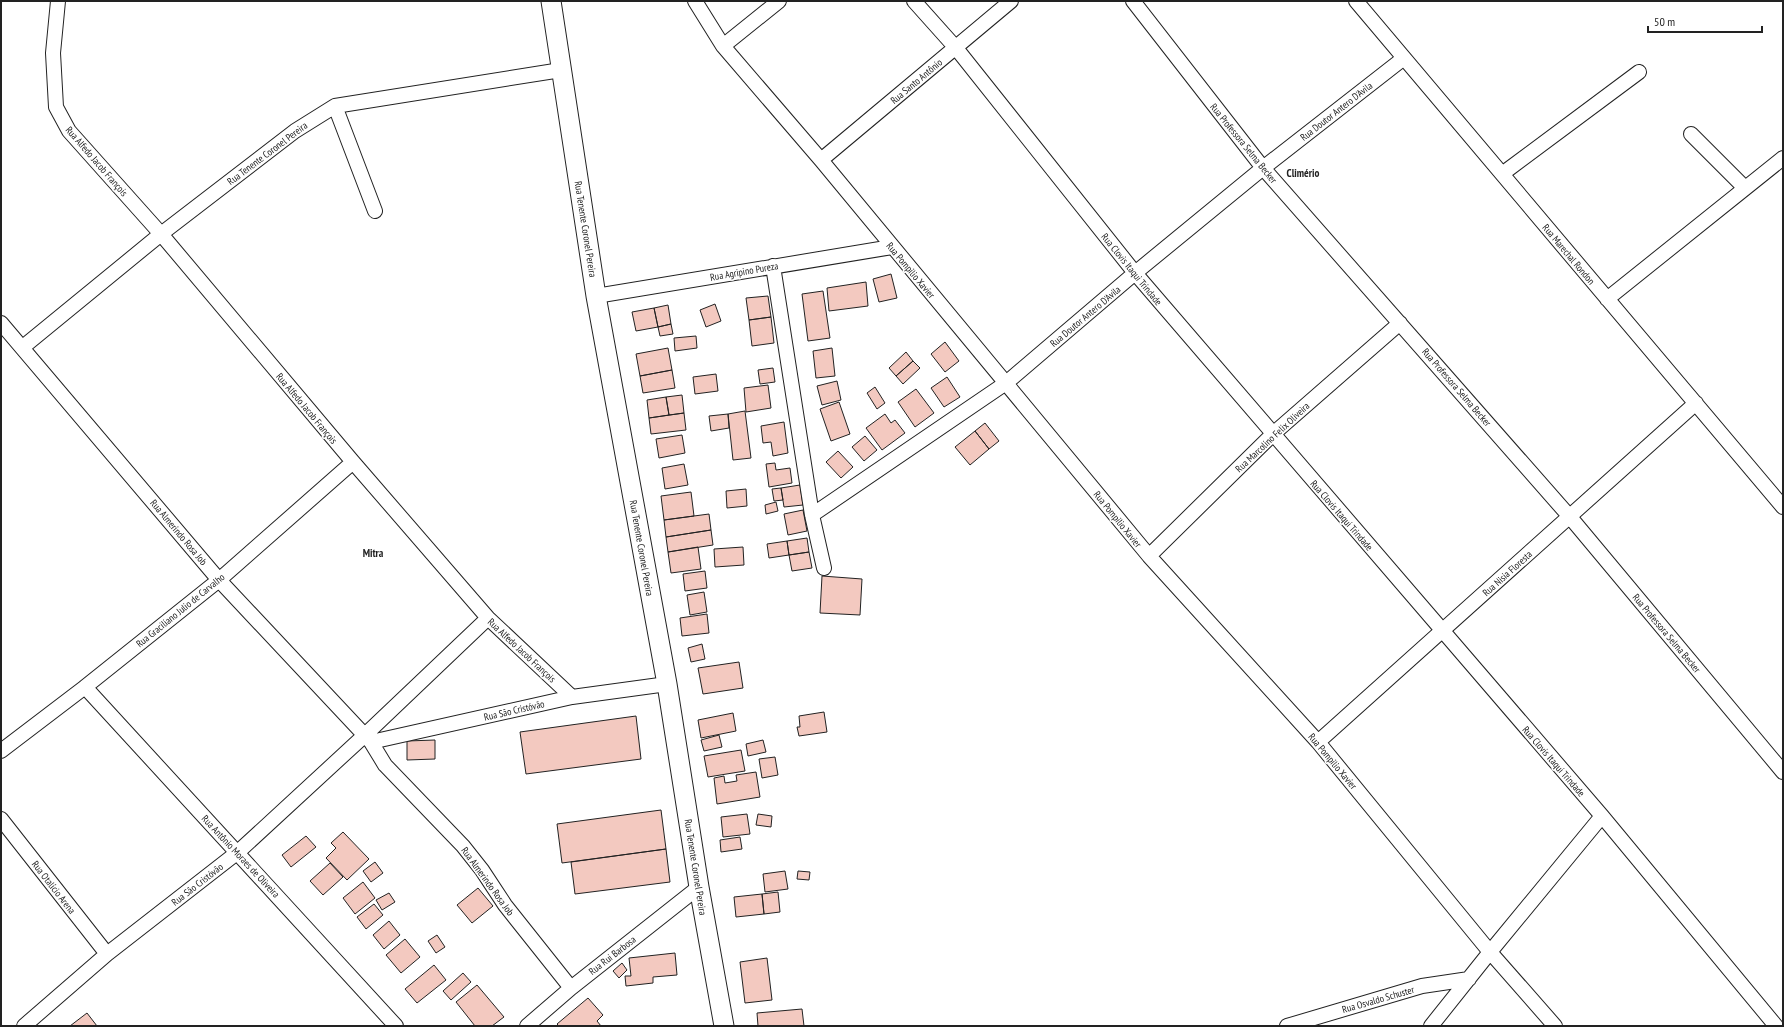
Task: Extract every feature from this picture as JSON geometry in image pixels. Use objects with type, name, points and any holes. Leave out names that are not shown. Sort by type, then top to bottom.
[{"type":"main road","name":"Rua Tenente Coronel Pereira","points":[[551,1],[596,296],[667,684],[699,887],[724,1026]]},
{"type":"street","name":"Rua Alfedo Jacob François","points":[[58,1],[52,53],[56,106],[68,131],[160,234],[353,462],[488,618],[572,697]]},
{"type":"street","name":"Rua Pompilio Xavier","points":[[695,1],[723,46],[821,160],[1149,556],[1318,742],[1490,952],[1555,1026]]},
{"type":"street","points":[[723,46],[779,1]]},
{"type":"street","name":"Rua Clovis Itaqui Trindade","points":[[914,1],[956,48],[1135,273],[1441,631],[1602,816],[1776,1026]]},
{"type":"street","name":"Rua Santo Antônio","points":[[821,160],[956,48],[1010,1]]},
{"type":"street","name":"Rua Professora Selma Becker","points":[[1133,1],[1263,168],[1570,517],[1783,772]]},
{"type":"street","name":"Rua Marechal Rondon","points":[[1356,1],[1783,507]]},
{"type":"street","name":"Rua Doutor Antero D'Avila","points":[[812,515],[1006,383],[1135,273],[1263,168],[1404,58]]},
{"type":"street","name":"Rua Tenente Coronel Pereira","points":[[23,347],[160,234],[294,131],[335,106],[561,70]]},
{"type":"street","points":[[1502,174],[1639,72]]},
{"type":"street","points":[[335,106],[374,211]]},
{"type":"street","points":[[1691,134],[1746,188]]},
{"type":"street","points":[[1607,299],[1783,158]]},
{"type":"street","name":"Rua Agripino Pureza","points":[[596,296],[892,247]]},
{"type":"street","points":[[773,266],[812,515],[824,568]]},
{"type":"street","name":"Rua Almerindo Rosa Job","points":[[1,323],[23,347],[219,580],[368,738],[385,765],[463,846],[482,870],[505,905],[571,988]]},
{"type":"street","name":"Rua Marcolino Felix Oliveira","points":[[1149,556],[1273,434],[1400,323]]},
{"type":"street","name":"Rua Nisia Floresta","points":[[1318,742],[1696,403]]},
{"type":"street","name":"Rua Graciliano Julio de Carvalho","points":[[1,751],[85,687],[219,580],[353,462]]},
{"type":"street","name":"Rua São Cristóvão","points":[[24,1026],[107,954],[238,852],[368,738],[488,618]]},
{"type":"street","name":"Rua São Cristóvão","points":[[368,738],[572,697],[667,684]]},
{"type":"street","name":"Rua Antônio Moraes de Oliveira","points":[[85,687],[396,1026]]},
{"type":"street","points":[[1431,1026],[1602,816]]},
{"type":"street","name":"Rua Otalício Arena","points":[[1,819],[107,954]]},
{"type":"street","name":"Rua Rui Barbosa","points":[[527,1026],[571,988],[699,887]]},
{"type":"street","name":"Rua Osvaldo Schuster","points":[[1288,1026],[1422,986],[1469,979]]},
{"type":"building","points":[[891,274],[897,298],[879,302],[873,279]]},
{"type":"building","points":[[866,282],[868,306],[829,311],[827,288]]},
{"type":"building","points":[[823,291],[830,338],[808,341],[802,294]]},
{"type":"building","points":[[768,296],[771,317],[749,320],[746,298]]},
{"type":"building","points":[[715,304],[721,321],[706,327],[700,310]]},
{"type":"building","points":[[668,305],[671,324],[658,327],[654,308]]},
{"type":"building","points":[[654,308],[658,327],[636,331],[632,312]]},
{"type":"building","points":[[771,317],[774,343],[752,346],[749,320]]},
{"type":"building","points":[[671,324],[673,334],[660,336],[658,327]]},
{"type":"building","points":[[696,336],[697,348],[675,351],[674,338]]},
{"type":"building","points":[[945,342],[959,361],[945,372],[931,354]]},
{"type":"building","points":[[668,348],[672,370],[640,376],[636,354]]},
{"type":"building","points":[[832,348],[835,376],[816,378],[813,351]]},
{"type":"building","points":[[906,352],[913,361],[896,376],[889,368]]},
{"type":"building","points":[[913,361],[920,368],[903,384],[896,376]]},
{"type":"building","points":[[773,368],[775,382],[760,384],[758,370]]},
{"type":"building","points":[[672,370],[675,388],[643,393],[640,376]]},
{"type":"building","points":[[716,374],[718,391],[695,394],[693,377]]},
{"type":"building","points":[[947,377],[960,397],[944,407],[931,388]]},
{"type":"building","points":[[837,381],[841,400],[822,405],[817,386]]},
{"type":"building","points":[[768,385],[771,408],[746,412],[744,388]]},
{"type":"building","points":[[875,387],[885,403],[877,409],[867,393]]},
{"type":"building","points":[[916,389],[934,413],[915,427],[898,402]]},
{"type":"building","points":[[682,395],[684,413],[669,415],[666,397]]},
{"type":"building","points":[[666,397],[669,415],[649,418],[647,400]]},
{"type":"building","points":[[839,402],[850,434],[831,441],[820,409]]},
{"type":"building","points":[[745,411],[751,458],[733,460],[728,414]]},
{"type":"building","points":[[684,413],[686,430],[651,434],[649,418]]},
{"type":"building","points":[[728,414],[729,428],[711,431],[709,416]]},
{"type":"building","points":[[885,414],[891,423],[895,420],[905,433],[882,450],[866,428]]},
{"type":"building","points":[[784,422],[788,453],[773,456],[771,442],[763,443],[761,426]]},
{"type":"building","points":[[985,423],[999,441],[989,449],[975,431]]},
{"type":"building","points":[[975,431],[989,449],[970,465],[955,447]]},
{"type":"building","points":[[682,435],[685,453],[659,458],[656,439]]},
{"type":"building","points":[[865,436],[877,450],[864,461],[852,447]]},
{"type":"building","points":[[838,451],[853,467],[841,478],[826,462]]},
{"type":"building","points":[[775,463],[776,470],[790,468],[792,483],[769,487],[766,464]]},
{"type":"building","points":[[684,464],[688,485],[665,489],[662,468]]},
{"type":"building","points":[[800,485],[803,505],[784,507],[781,488]]},
{"type":"building","points":[[781,488],[783,500],[774,501],[772,489]]},
{"type":"building","points":[[746,489],[747,506],[727,508],[726,491]]},
{"type":"building","points":[[691,492],[694,516],[664,520],[661,496]]},
{"type":"building","points":[[776,502],[778,511],[766,514],[765,505]]},
{"type":"building","points":[[803,510],[807,531],[788,535],[784,514]]},
{"type":"building","points":[[709,514],[711,530],[666,537],[664,520]]},
{"type":"building","points":[[711,530],[713,545],[668,552],[666,537]]},
{"type":"building","points":[[807,538],[809,552],[789,555],[787,541]]},
{"type":"building","points":[[787,541],[789,555],[769,558],[767,544]]},
{"type":"building","points":[[698,547],[701,569],[671,573],[668,552]]},
{"type":"building","points":[[743,547],[744,565],[715,567],[714,549]]},
{"type":"building","points":[[809,552],[812,568],[792,571],[789,555]]},
{"type":"building","points":[[705,571],[707,588],[685,591],[683,574]]},
{"type":"building","points":[[822,576],[862,579],[860,615],[820,613]]},
{"type":"building","points":[[704,592],[707,612],[690,615],[687,595]]},
{"type":"building","points":[[707,614],[709,633],[682,636],[680,618]]},
{"type":"building","points":[[702,644],[705,659],[691,662],[688,648]]},
{"type":"building","points":[[739,662],[743,688],[703,694],[698,668]]},
{"type":"building","points":[[824,712],[827,732],[799,736],[797,727],[800,727],[799,716]]},
{"type":"building","points":[[733,713],[736,731],[701,738],[698,720]]},
{"type":"building","points":[[636,716],[641,759],[526,774],[520,732]]},
{"type":"building","points":[[719,735],[722,747],[704,751],[701,740]]},
{"type":"building","points":[[435,740],[435,759],[407,760],[407,741]]},
{"type":"building","points":[[763,740],[766,752],[748,756],[746,744]]},
{"type":"building","points":[[741,750],[745,771],[708,777],[704,756]]},
{"type":"building","points":[[775,757],[778,775],[762,778],[759,759]]},
{"type":"building","points":[[756,772],[760,797],[717,804],[714,778],[724,776],[725,783],[737,781],[736,775]]},
{"type":"building","points":[[661,810],[666,849],[562,863],[557,824]]},
{"type":"building","points":[[747,814],[750,834],[723,837],[721,817]]},
{"type":"building","points":[[758,814],[772,816],[771,827],[756,825]]},
{"type":"building","points":[[343,832],[369,859],[347,880],[326,858],[336,848],[331,843]]},
{"type":"building","points":[[306,836],[316,847],[291,867],[282,855]]},
{"type":"building","points":[[740,837],[742,849],[721,852],[720,840]]},
{"type":"building","points":[[666,849],[670,882],[575,894],[571,862]]},
{"type":"building","points":[[375,862],[383,873],[371,882],[363,871]]},
{"type":"building","points":[[330,863],[343,877],[323,895],[310,881]]},
{"type":"building","points":[[785,871],[788,889],[765,892],[763,874]]},
{"type":"building","points":[[798,871],[810,872],[809,880],[797,879]]},
{"type":"building","points":[[363,882],[375,898],[355,914],[343,898]]},
{"type":"building","points":[[478,888],[493,906],[472,923],[457,905]]},
{"type":"building","points":[[778,892],[780,912],[764,914],[762,894]]},
{"type":"building","points":[[389,893],[395,902],[382,910],[376,900]]},
{"type":"building","points":[[762,894],[764,914],[736,917],[734,897]]},
{"type":"building","points":[[374,904],[383,915],[366,929],[357,917]]},
{"type":"building","points":[[389,921],[400,935],[384,949],[373,935]]},
{"type":"building","points":[[437,935],[445,947],[436,953],[428,941]]},
{"type":"building","points":[[405,939],[420,957],[401,973],[386,955]]},
{"type":"building","points":[[675,953],[677,975],[653,977],[653,983],[626,986],[625,976],[631,976],[629,958]]},
{"type":"building","points":[[767,958],[772,1000],[745,1003],[740,962]]},
{"type":"building","points":[[622,963],[627,970],[619,978],[613,971]]},
{"type":"building","points":[[434,965],[446,980],[417,1003],[405,989]]},
{"type":"building","points":[[463,973],[471,982],[451,1000],[443,991]]},
{"type":"building","points":[[477,985],[504,1017],[492,1026],[475,1026],[456,1002]]},
{"type":"building","points":[[588,998],[603,1015],[597,1021],[601,1026],[559,1026],[557,1024]]},
{"type":"building","points":[[802,1009],[804,1026],[758,1026],[757,1013]]},
{"type":"building","points":[[87,1013],[97,1026],[70,1026]]},
{"type":"district","name":"Climério","points":[[1303,173]]},
{"type":"district","name":"Mitra","points":[[373,553]]}]
